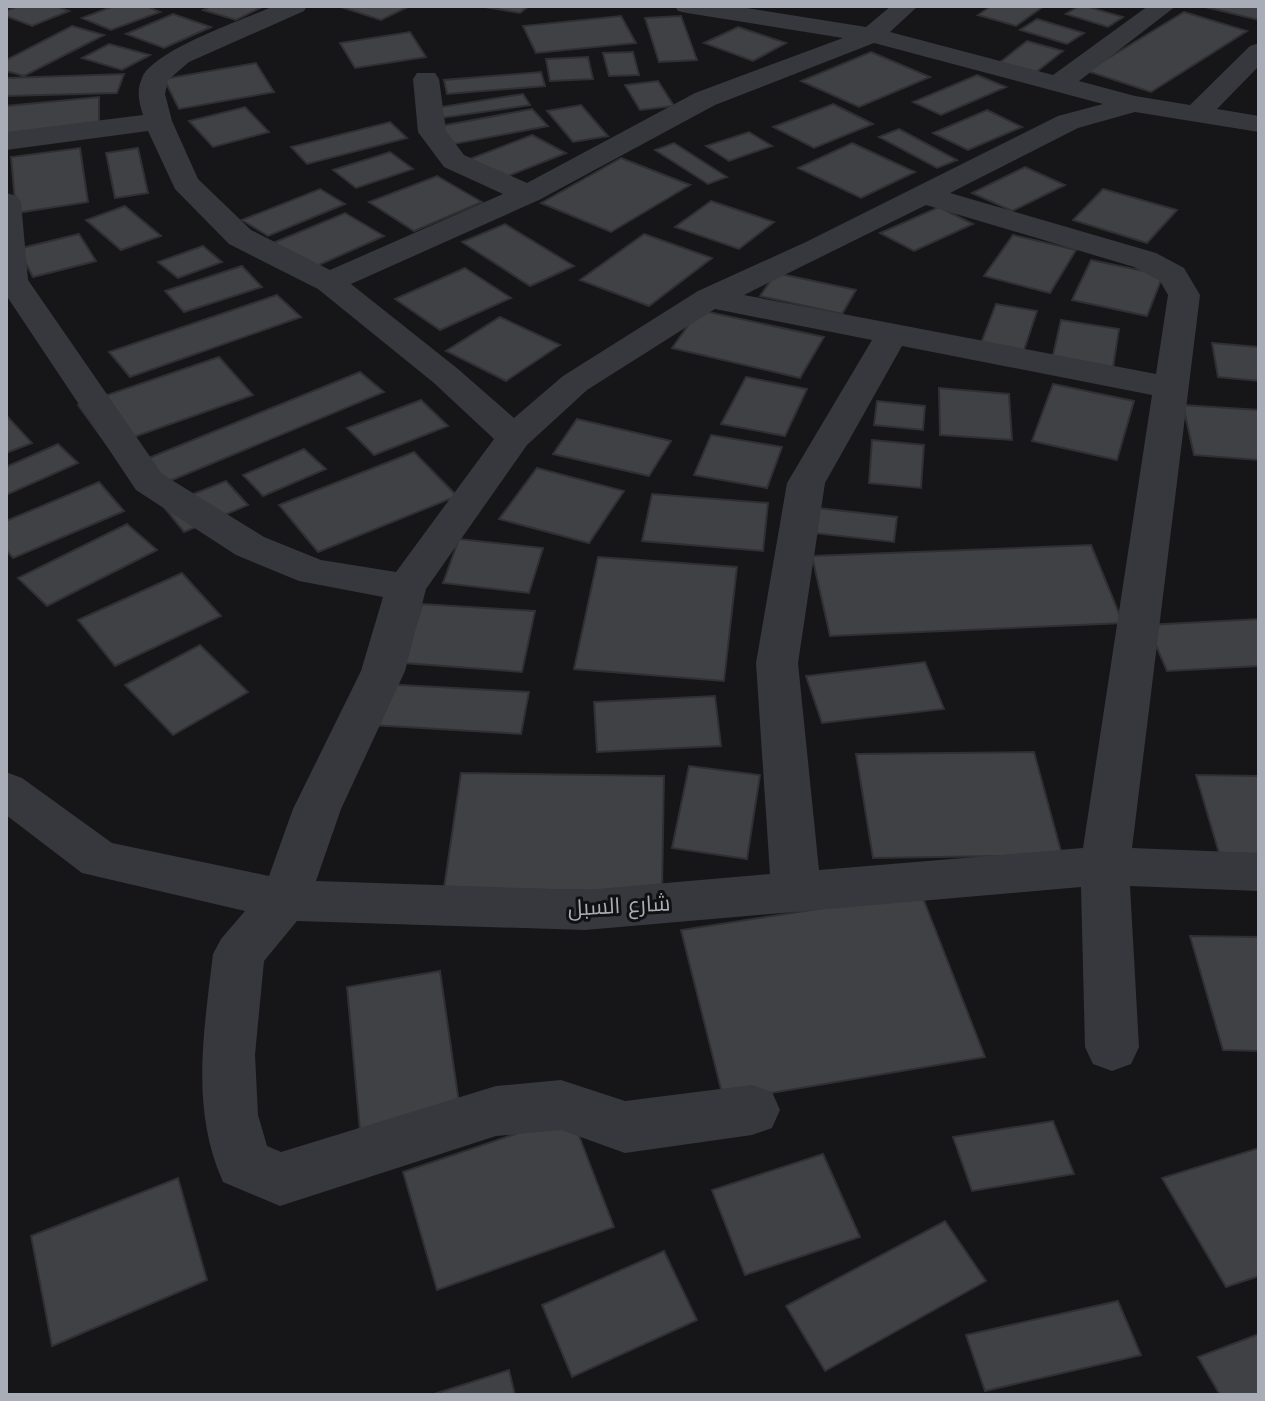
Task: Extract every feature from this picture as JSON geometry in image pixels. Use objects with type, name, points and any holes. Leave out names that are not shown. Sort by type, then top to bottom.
[{"type":"street","points":[[295,6],[180,56],[155,77],[151,94],[158,121],[185,183],[240,237],[329,282],[446,376],[514,437]]},
{"type":"street","points":[[687,6],[871,35],[1134,104],[1256,121]]},
{"type":"street","points":[[329,282],[528,194],[705,99],[871,35],[906,6]]},
{"type":"street","points":[[1058,84],[1164,6]]},
{"type":"street","points":[[1196,114],[1259,51]]},
{"type":"street","points":[[426,79],[432,132],[454,161],[528,194]]},
{"type":"street","points":[[752,1110],[625,1127],[561,1105],[496,1111],[280,1179],[243,1163],[230,1115],[228,1055],[239,954],[285,900],[317,809],[383,671],[406,587],[514,437],[575,383],[710,298],[817,249],[1068,122],[1134,104]]},
{"type":"street","points":[[6,141],[158,121]]},
{"type":"street","points":[[923,195],[1145,260],[1173,275],[1184,295],[1105,866],[1112,1047]]},
{"type":"street","points":[[6,202],[12,280],[149,482],[250,546],[313,572],[406,587]]},
{"type":"street","points":[[710,298],[1171,388]]},
{"type":"street","points":[[796,892],[777,663],[806,483],[892,334]]},
{"type":"street","name":"شارع السبل","points":[[6,790],[99,859],[285,900],[585,910],[1105,866],[1259,872]]},
{"type":"building","points":[[18,6],[56,6],[69,11],[32,26],[6,16],[6,11]]},
{"type":"building","points":[[114,6],[146,6],[160,12],[111,30],[82,18]]},
{"type":"building","points":[[211,6],[264,6],[236,20],[203,10]]},
{"type":"building","points":[[338,6],[405,6],[408,7],[381,20]]},
{"type":"building","points":[[479,6],[529,6],[520,13]]},
{"type":"building","points":[[991,6],[1044,6],[1016,26],[978,15]]},
{"type":"building","points":[[1079,6],[1123,17],[1108,27],[1066,14]]},
{"type":"building","points":[[1201,6],[1259,6],[1259,20]]},
{"type":"building","points":[[1184,12],[1247,31],[1151,92],[1087,71]]},
{"type":"building","points":[[173,14],[211,27],[164,48],[126,34]]},
{"type":"building","points":[[621,16],[636,43],[536,53],[523,26]]},
{"type":"building","points":[[681,16],[697,60],[659,62],[645,18]]},
{"type":"building","points":[[1037,19],[1084,33],[1067,44],[1020,30]]},
{"type":"building","points":[[72,26],[104,35],[24,76],[6,71],[6,60]]},
{"type":"building","points":[[738,27],[786,43],[753,61],[704,43]]},
{"type":"building","points":[[410,32],[426,57],[355,68],[340,43]]},
{"type":"building","points":[[1027,41],[1063,51],[1035,73],[999,63]]},
{"type":"building","points":[[109,44],[150,55],[122,70],[82,58]]},
{"type":"building","points":[[633,52],[639,75],[609,76],[603,53]]},
{"type":"building","points":[[871,52],[930,77],[859,107],[801,81]]},
{"type":"building","points":[[588,57],[593,79],[550,81],[546,59]]},
{"type":"building","points":[[256,63],[274,92],[179,109],[164,79]]},
{"type":"building","points":[[541,72],[545,86],[447,94],[444,80]]},
{"type":"building","points":[[124,74],[117,93],[6,96],[6,78]]},
{"type":"building","points":[[977,75],[1006,87],[941,115],[913,102]]},
{"type":"building","points":[[658,81],[674,106],[640,110],[625,85]]},
{"type":"building","points":[[523,94],[530,105],[441,118],[435,108]]},
{"type":"building","points":[[99,97],[99,127],[6,137],[6,106]]},
{"type":"building","points":[[833,104],[873,124],[814,148],[773,127]]},
{"type":"building","points":[[581,105],[608,136],[573,142],[547,111]]},
{"type":"building","points":[[245,107],[269,132],[213,147],[189,121]]},
{"type":"building","points":[[532,109],[548,126],[454,144],[441,126]]},
{"type":"building","points":[[987,110],[1022,127],[968,150],[933,133]]},
{"type":"building","points":[[390,122],[407,138],[307,164],[291,147]]},
{"type":"building","points":[[899,129],[957,160],[937,168],[879,137]]},
{"type":"building","points":[[749,132],[772,146],[729,161],[706,146]]},
{"type":"building","points":[[532,135],[566,153],[503,178],[470,159]]},
{"type":"building","points":[[674,143],[727,177],[708,184],[655,150]]},
{"type":"building","points":[[852,143],[915,172],[861,198],[798,168]]},
{"type":"building","points":[[80,148],[88,202],[16,213],[11,157]]},
{"type":"building","points":[[138,148],[148,193],[115,198],[106,153]]},
{"type":"building","points":[[390,152],[413,169],[356,188],[333,170]]},
{"type":"building","points":[[621,158],[690,185],[611,232],[541,203]]},
{"type":"building","points":[[1025,167],[1065,185],[1012,211],[972,193]]},
{"type":"building","points":[[437,176],[482,202],[414,231],[369,202]]},
{"type":"building","points":[[320,189],[345,204],[268,236],[242,220]]},
{"type":"building","points":[[1103,189],[1177,210],[1147,243],[1073,220]]},
{"type":"building","points":[[711,201],[774,222],[739,249],[675,227]]},
{"type":"building","points":[[125,206],[161,236],[121,250],[86,220]]},
{"type":"building","points":[[939,207],[973,224],[914,251],[880,233]]},
{"type":"building","points":[[345,213],[384,236],[312,268],[273,243]]},
{"type":"building","points":[[505,224],[574,266],[530,286],[462,242]]},
{"type":"building","points":[[79,234],[96,261],[33,277],[18,249]]},
{"type":"building","points":[[644,234],[712,258],[649,306],[580,280]]},
{"type":"building","points":[[1013,235],[1076,250],[1050,293],[984,276]]},
{"type":"building","points":[[203,246],[222,262],[178,278],[158,262]]},
{"type":"building","points":[[1091,260],[1163,275],[1147,316],[1072,300]]},
{"type":"building","points":[[242,266],[262,287],[184,312],[165,291]]},
{"type":"building","points":[[465,268],[511,298],[440,330],[395,299]]},
{"type":"building","points":[[776,273],[856,290],[842,314],[760,296]]},
{"type":"building","points":[[277,295],[301,317],[130,377],[109,352]]},
{"type":"building","points":[[996,304],[1037,311],[1021,359],[978,351]]},
{"type":"building","points":[[699,310],[824,337],[800,378],[672,348]]},
{"type":"building","points":[[500,317],[560,345],[506,381],[446,351]]},
{"type":"building","points":[[1061,320],[1119,329],[1112,374],[1051,364]]},
{"type":"building","points":[[1212,343],[1259,347],[1259,381],[1218,377]]},
{"type":"building","points":[[219,357],[253,395],[108,446],[78,405]]},
{"type":"building","points":[[360,372],[384,392],[165,483],[144,460]]},
{"type":"building","points":[[746,377],[807,389],[785,436],[721,424]]},
{"type":"building","points":[[1053,384],[1134,401],[1117,460],[1032,441]]},
{"type":"building","points":[[939,388],[1009,394],[1012,440],[940,435]]},
{"type":"building","points":[[421,400],[448,426],[374,455],[347,428]]},
{"type":"building","points":[[877,401],[925,406],[923,430],[874,425]]},
{"type":"building","points":[[1183,405],[1259,410],[1259,460],[1194,455]]},
{"type":"building","points":[[6,415],[32,443],[6,453]]},
{"type":"building","points":[[577,419],[671,441],[649,476],[553,454]]},
{"type":"building","points":[[711,435],[782,447],[767,488],[694,475]]},
{"type":"building","points":[[872,440],[924,445],[921,488],[869,483]]},
{"type":"building","points":[[58,444],[78,463],[6,495],[6,467]]},
{"type":"building","points":[[304,449],[326,469],[263,496],[243,475]]},
{"type":"building","points":[[414,452],[457,496],[318,552],[279,505]]},
{"type":"building","points":[[537,468],[624,491],[589,543],[499,519]]},
{"type":"building","points":[[226,481],[248,505],[184,532],[163,506]]},
{"type":"building","points":[[99,482],[124,511],[13,558],[6,550],[6,521]]},
{"type":"building","points":[[652,494],[768,503],[763,551],[642,541]]},
{"type":"building","points":[[818,508],[897,517],[894,542],[813,533]]},
{"type":"building","points":[[127,524],[157,550],[47,606],[18,578]]},
{"type":"building","points":[[459,539],[543,548],[529,593],[443,583]]},
{"type":"building","points":[[1091,545],[1123,623],[830,636],[812,556]]},
{"type":"building","points":[[598,557],[737,567],[724,681],[574,669]]},
{"type":"building","points":[[182,573],[221,616],[115,666],[78,620]]},
{"type":"building","points":[[422,604],[535,611],[522,672],[404,663]]},
{"type":"building","points":[[1259,619],[1259,666],[1167,671],[1147,625]]},
{"type":"building","points":[[200,645],[248,692],[173,735],[125,685]]},
{"type":"building","points":[[925,662],[944,709],[822,723],[806,676]]},
{"type":"building","points":[[383,684],[529,692],[521,734],[372,725]]},
{"type":"building","points":[[715,696],[721,746],[597,752],[594,702]]},
{"type":"building","points":[[1034,752],[1062,855],[873,858],[856,754]]},
{"type":"building","points":[[689,766],[760,775],[747,859],[672,848]]},
{"type":"building","points":[[461,773],[664,776],[662,892],[444,888]]},
{"type":"building","points":[[1196,775],[1259,776],[1259,854],[1219,853]]},
{"type":"building","points":[[921,893],[985,1057],[724,1101],[681,930]]},
{"type":"building","points":[[1190,936],[1259,937],[1259,1051],[1223,1050]]},
{"type":"building","points":[[440,971],[460,1110],[360,1130],[347,987]]},
{"type":"building","points":[[571,1115],[614,1227],[437,1290],[403,1172]]},
{"type":"building","points":[[1053,1121],[1074,1174],[972,1191],[953,1137]]},
{"type":"building","points":[[1259,1148],[1259,1276],[1226,1287],[1162,1178]]},
{"type":"building","points":[[823,1154],[860,1237],[745,1275],[712,1190]]},
{"type":"building","points":[[178,1178],[207,1280],[52,1346],[31,1236]]},
{"type":"building","points":[[945,1221],[986,1281],[825,1371],[786,1306]]},
{"type":"building","points":[[664,1251],[697,1320],[572,1377],[542,1305]]},
{"type":"building","points":[[1118,1301],[1141,1355],[985,1391],[966,1335]]},
{"type":"building","points":[[1259,1334],[1259,1395],[1220,1395],[1198,1357]]},
{"type":"building","points":[[509,1370],[515,1395],[431,1395]]}]
